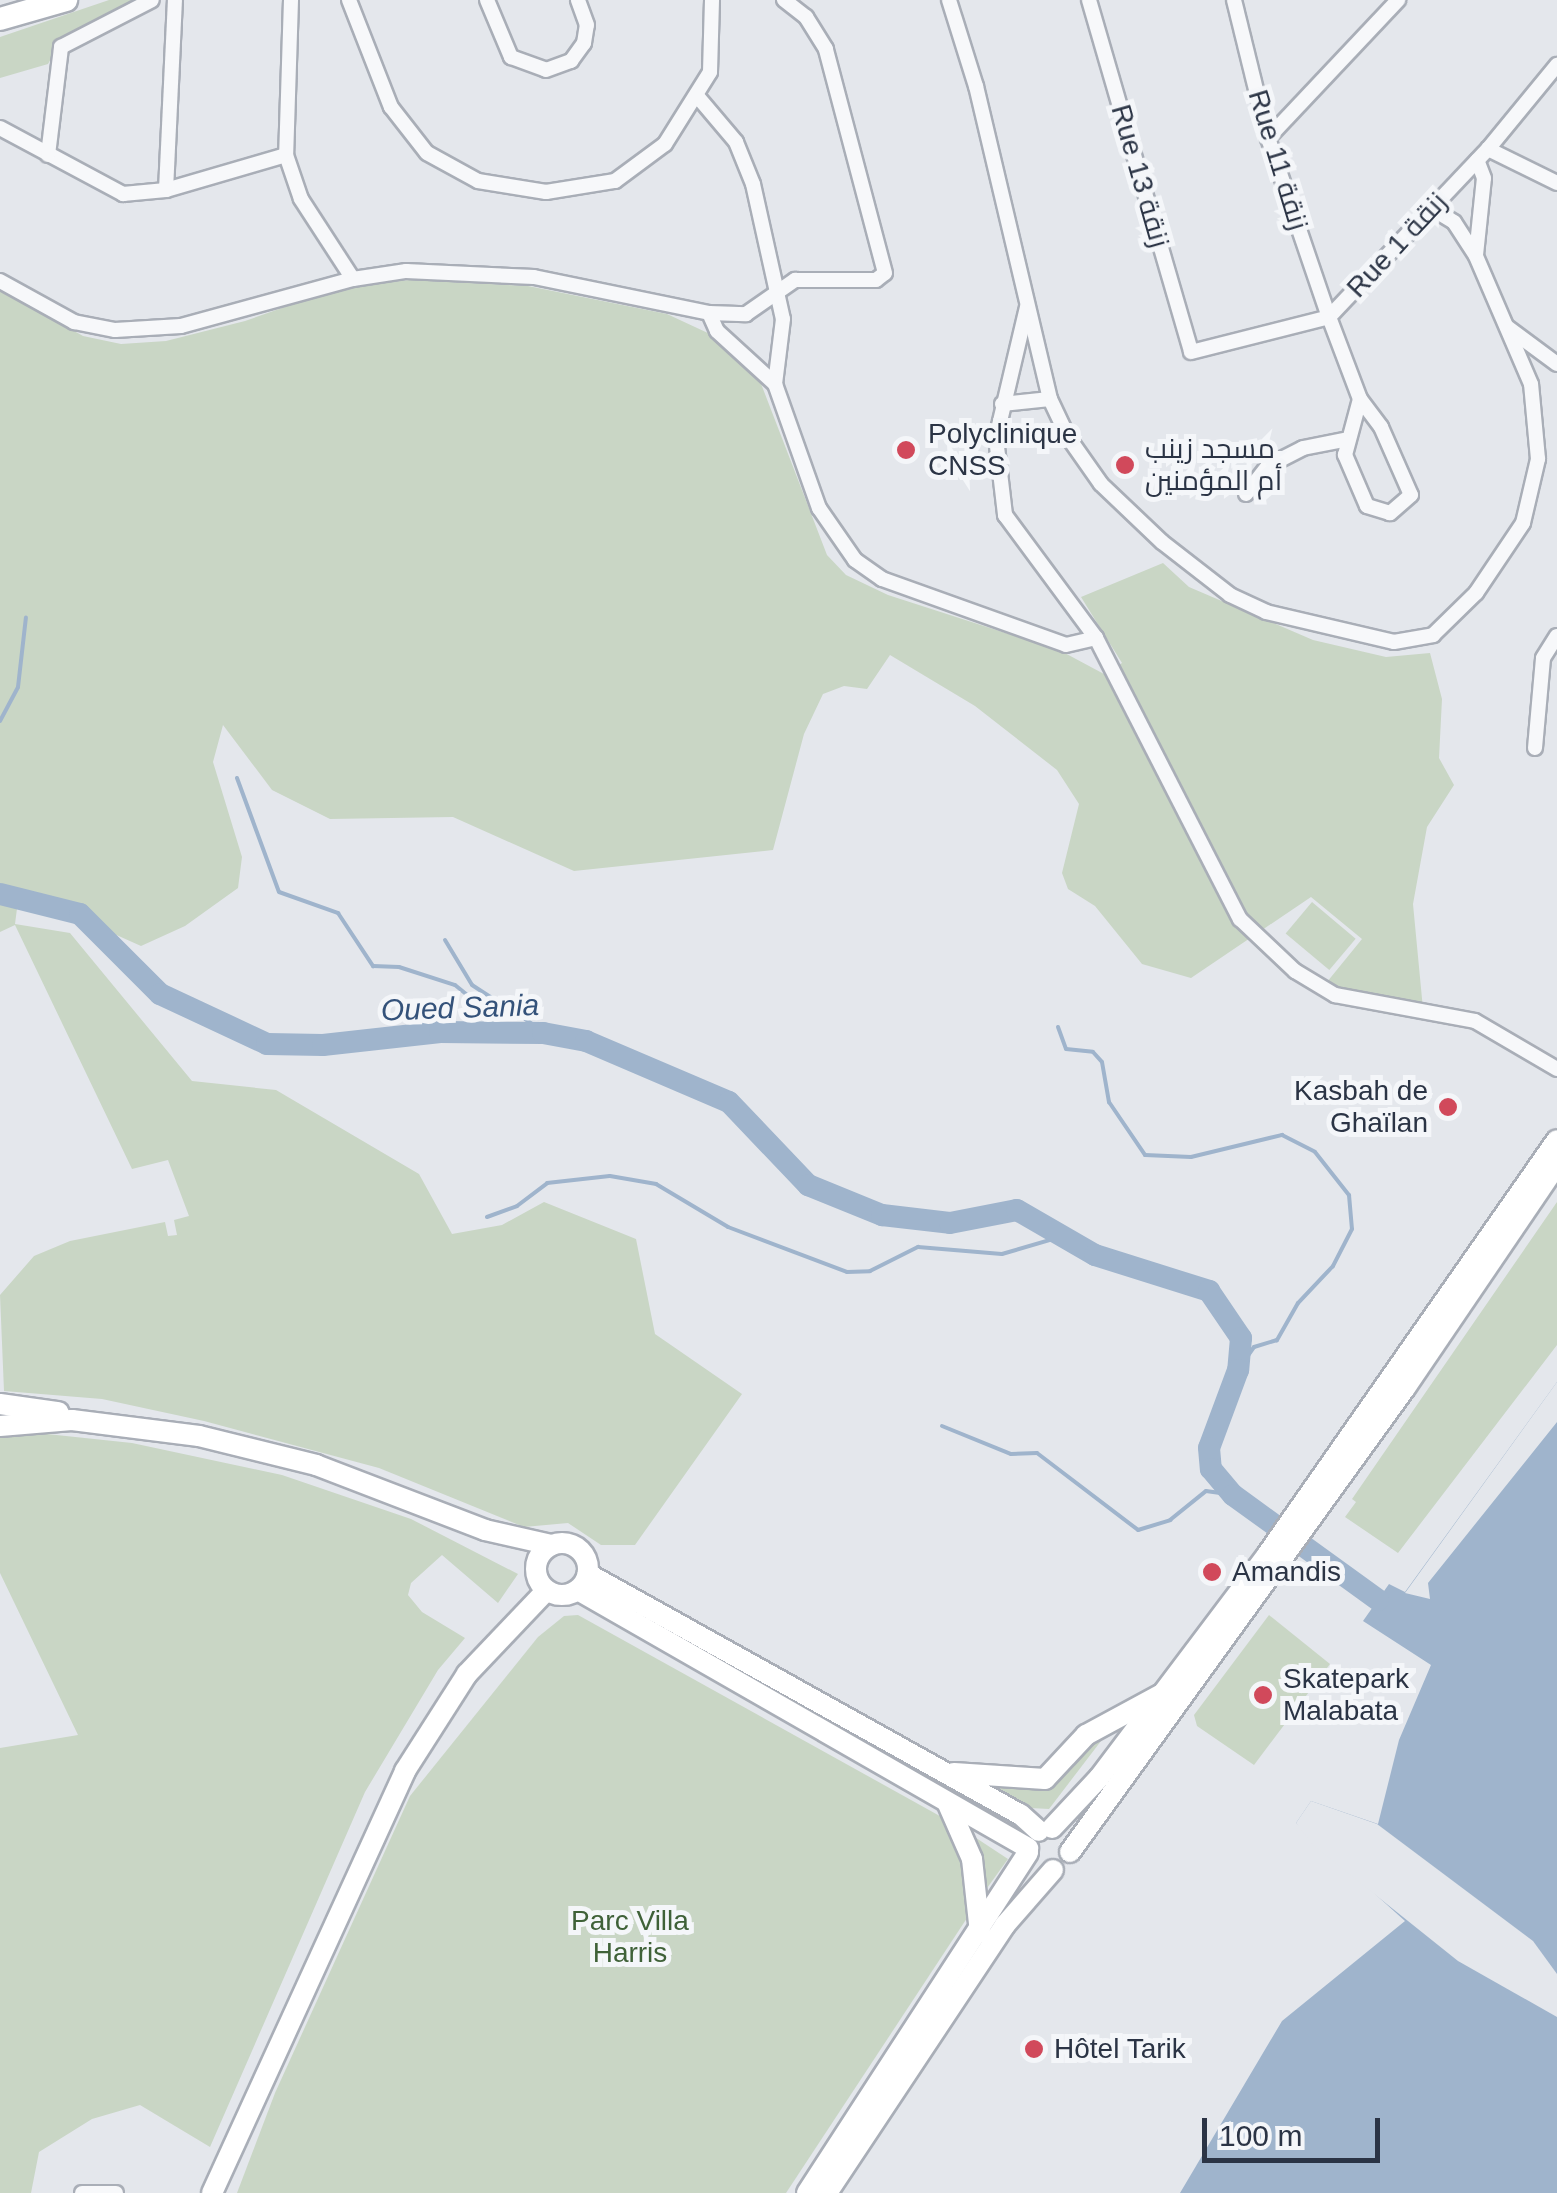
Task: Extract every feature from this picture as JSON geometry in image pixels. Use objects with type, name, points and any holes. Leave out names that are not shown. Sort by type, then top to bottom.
[{"type":"main road","points":[[0,19],[66,0]]},
{"type":"main road","points":[[1304,1515],[1557,1140]]},
{"type":"main road","points":[[827,2193],[1005,1925],[1070,1852],[1304,1515],[1557,1164]]},
{"type":"main road","points":[[0,1404],[258,1449],[373,1484],[485,1530],[551,1545],[576,1546],[583,1582],[946,1801],[1037,1840],[1064,1834],[1070,1852]]},
{"type":"main road","points":[[0,1426],[89,1421]]},
{"type":"main road","points":[[485,1530],[536,1570],[546,1590],[561,1596],[583,1582]]},
{"type":"main road","points":[[536,1570],[551,1545]]},
{"type":"main road","points":[[807,2193],[980,1933],[1037,1840],[1169,1688],[1274,1558]]},
{"type":"main road","points":[[583,1582],[942,1771],[1037,1840]]},
{"type":"main road","points":[[212,2193],[405,1771],[467,1674],[546,1590]]},
{"type":"main road","points":[[942,1771],[1045,1779],[1086,1735],[1169,1688]]},
{"type":"main road","points":[[946,1801],[972,1859],[980,1933]]},
{"type":"main road","points":[[1037,1840],[1034,1864],[1053,1870]]},
{"type":"street","points":[[48,155],[62,47],[152,0]]},
{"type":"street","points":[[166,190],[175,0]]},
{"type":"street","points":[[291,0],[286,155],[301,200],[353,278]]},
{"type":"street","points":[[349,0],[376,77],[407,131],[428,153],[478,182],[546,192],[603,186],[664,144],[698,97],[713,59],[712,0]]},
{"type":"street","points":[[487,0],[511,57],[538,70],[564,66],[581,50],[587,24],[578,0]]},
{"type":"street","points":[[0,282],[74,322],[134,330],[199,322],[353,278],[406,271],[485,272],[708,312],[746,314],[795,280],[877,280],[885,270],[826,49],[806,17],[784,0]]},
{"type":"street","points":[[949,0],[968,53],[1050,400],[1101,484],[1230,595],[1296,622],[1394,642],[1445,626],[1514,538],[1538,459],[1531,384],[1476,256],[1454,222],[1432,208]]},
{"type":"street","name":"Rue 13 زنقة","points":[[1089,0],[1191,352]]},
{"type":"street","name":"Rue 11 زنقة","points":[[1234,0],[1268,138],[1329,317],[1360,399],[1391,448],[1409,502],[1390,512],[1372,510],[1344,440]]},
{"type":"street","points":[[1268,138],[1398,0]]},
{"type":"street","name":"Rue 1 زنقة","points":[[1191,352],[1329,317],[1482,154],[1557,65]]},
{"type":"street","points":[[698,97],[745,160],[783,337],[775,384]]},
{"type":"street","points":[[0,128],[114,191],[166,190],[286,155]]},
{"type":"street","points":[[1476,256],[1484,178],[1482,154],[1557,183]]},
{"type":"street","points":[[1028,306],[1002,404],[995,462],[1006,515],[1096,638],[1182,798],[1221,892],[1262,944],[1335,995],[1475,1021],[1557,1070]]},
{"type":"street","points":[[708,312],[718,331],[775,384],[819,508],[855,560],[882,579],[1066,645],[1096,638]]},
{"type":"street","points":[[1506,326],[1557,364],[1531,384]]},
{"type":"street","points":[[1246,494],[1268,466],[1315,444],[1344,440],[1360,399]]},
{"type":"street","points":[[1002,404],[1050,400]]},
{"type":"street","points":[[1536,748],[1542,658],[1557,636]]},
{"type":"street","points":[[82,2193],[116,2193]]},
{"type":"green space","points":[[109,0],[140,0],[61,41],[48,64],[0,78],[0,37]]},
{"type":"green space","points":[[409,280],[528,286],[667,314],[710,334],[760,381],[827,555],[846,575],[888,595],[1061,651],[1104,674],[1122,663],[1081,597],[1163,563],[1189,587],[1313,640],[1386,657],[1430,653],[1442,699],[1439,758],[1454,785],[1427,827],[1413,904],[1423,1009],[1362,999],[1327,982],[1362,939],[1311,897],[1191,978],[1142,964],[1095,906],[1068,889],[1062,873],[1079,804],[1057,770],[975,706],[890,655],[867,689],[844,686],[823,694],[804,734],[773,850],[574,871],[453,817],[330,819],[272,790],[223,725],[213,762],[242,857],[238,888],[185,926],[141,946],[112,933],[88,910],[19,893],[15,924],[70,933],[192,1081],[276,1090],[419,1174],[452,1234],[502,1225],[544,1202],[636,1239],[655,1334],[742,1394],[635,1545],[601,1545],[568,1523],[524,1527],[379,1468],[204,1421],[102,1399],[4,1391],[0,1295],[34,1256],[70,1241],[165,1222],[168,1236],[177,1235],[174,1220],[189,1216],[168,1160],[132,1169],[15,925],[0,932],[0,289],[83,336],[121,344],[166,341],[245,321],[339,288]]},
{"type":"green space","points":[[1312,902],[1356,939],[1329,970],[1286,933]]},
{"type":"green space","points":[[1557,1202],[1557,1345],[1398,1553],[1345,1517],[1356,1502],[1352,1499]]},
{"type":"green space","points":[[47,1434],[132,1443],[282,1475],[411,1519],[518,1574],[498,1603],[442,1555],[411,1583],[408,1595],[422,1612],[465,1638],[438,1670],[365,1792],[210,2147],[140,2105],[92,2119],[39,2152],[31,2193],[0,2193],[0,1748],[78,1735],[0,1573],[0,1438]]},
{"type":"green space","name":"Parc Villa Harris","points":[[578,1615],[947,1820],[959,1842],[971,1912],[786,2193],[237,2193],[275,2093],[410,1796],[538,1637],[564,1616]]},
{"type":"green space","name":"Skatepark Malabata","points":[[1269,1615],[1330,1664],[1254,1765],[1197,1726],[1194,1715]]},
{"type":"green space","points":[[1114,1724],[1049,1809],[1030,1808],[989,1784],[1029,1786]]},
{"type":"green space","points":[[967,1832],[1008,1859],[982,1895]]},
{"type":"water","points":[[1557,1382],[1557,2193],[1180,2193],[1282,2021],[1405,1921],[1296,1823],[1311,1801],[1378,1824],[1399,1740],[1431,1665],[1363,1621],[1389,1584],[1405,1592]]},
{"type":"pier","points":[[1557,1382],[1557,1422],[1428,1583],[1430,1599],[1405,1593]]},
{"type":"pier","points":[[1311,1801],[1377,1824],[1533,1941],[1557,1974],[1557,2017],[1458,1961],[1313,1845],[1296,1823]]},
{"type":"waterway","points":[[0,721],[18,687],[26,617]]},
{"type":"waterway","points":[[237,778],[279,892],[338,913],[373,966],[399,967],[455,985],[471,998],[501,1002],[545,1033]]},
{"type":"waterway","name":"Oued Sania","points":[[0,894],[80,914],[160,994],[267,1044],[323,1045],[440,1032],[543,1033],[586,1041],[729,1102],[808,1185],[882,1215],[950,1223],[1017,1210],[1095,1255],[1209,1291],[1241,1338],[1238,1370],[1209,1448],[1211,1469],[1233,1495],[1378,1600]]},
{"type":"waterway","points":[[445,940],[472,985],[495,1000]]},
{"type":"waterway","points":[[1058,1027],[1066,1049],[1093,1052],[1102,1062],[1109,1102],[1145,1155],[1191,1157],[1282,1135],[1315,1152],[1349,1195],[1352,1229],[1333,1266],[1298,1303],[1277,1340],[1254,1347],[1238,1370]]},
{"type":"waterway","points":[[487,1217],[517,1206],[547,1183],[610,1176],[656,1184],[728,1227],[847,1272],[870,1271],[918,1247],[1002,1254],[1067,1235]]},
{"type":"waterway","points":[[942,1426],[1011,1454],[1037,1453],[1138,1530],[1170,1520],[1206,1491],[1233,1495]]},
{"type":"place","name":"Polyclinique CNSS","points":[[906,450]]},
{"type":"place","name":"مسجد زينب أم المؤمنين","points":[[1125,465]]},
{"type":"place","name":"Kasbah de Ghaïlan","points":[[1448,1107]]},
{"type":"place","name":"Amandis","points":[[1212,1572]]},
{"type":"place","name":"Skatepark Malabata","points":[[1263,1695]]},
{"type":"place","name":"Hôtel Tarik","points":[[1034,2049]]}]
